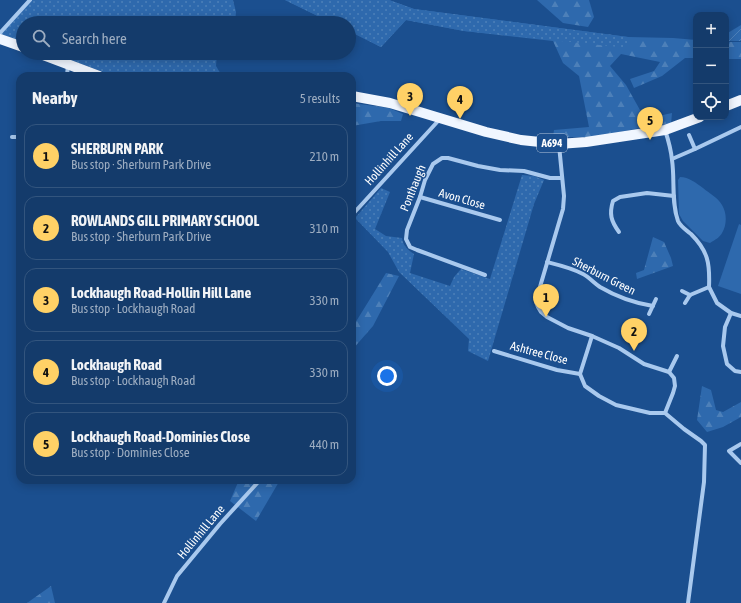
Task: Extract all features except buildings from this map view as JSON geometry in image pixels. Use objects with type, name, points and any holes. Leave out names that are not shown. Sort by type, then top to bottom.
[{"type":"main road","points":[[0,39],[16,45]]},
{"type":"main road","points":[[57,60],[89,72]]},
{"type":"main road","name":"A694","points":[[356,97],[390,103],[486,132],[521,140],[559,144],[586,142],[666,130],[693,120]]},
{"type":"main road","points":[[729,105],[741,100]]},
{"type":"street","points":[[0,33],[30,0]]},
{"type":"street","points":[[67,72],[68,64]]},
{"type":"street","name":"Hollinhill Lane","points":[[356,210],[440,118]]},
{"type":"street","points":[[672,159],[741,127]]},
{"type":"street","points":[[666,130],[672,159],[675,211],[679,223],[694,237],[704,250],[709,262],[709,287],[717,303],[731,313],[741,316]]},
{"type":"street","points":[[689,135],[695,149]]},
{"type":"street","points":[[559,144],[564,196],[563,209],[536,302],[541,312],[568,328],[592,336],[619,348],[644,364],[669,372],[674,378],[675,386],[665,413]]},
{"type":"street","name":"Ponthaugh","points":[[485,275],[410,247],[406,238],[407,230],[425,180],[433,164],[442,158],[448,158],[500,170],[524,171],[550,178],[562,178]]},
{"type":"street","points":[[619,232],[613,224],[610,209],[613,200],[620,197],[647,193],[674,196]]},
{"type":"street","name":"Avon Close","points":[[420,197],[500,220]]},
{"type":"street","name":"Sherburn Green","points":[[547,262],[583,274],[600,286],[627,300],[653,306]]},
{"type":"street","points":[[685,303],[690,295],[709,287]]},
{"type":"street","points":[[682,292],[690,295]]},
{"type":"street","points":[[649,314],[656,299]]},
{"type":"street","points":[[731,313],[725,327],[723,346],[728,364],[735,371],[741,372]]},
{"type":"street","points":[[592,336],[580,374],[586,386],[599,396],[616,405],[650,413],[665,413],[704,446],[704,482],[688,603]]},
{"type":"street","name":"Ashtree Close","points":[[494,351],[557,370],[580,374]]},
{"type":"street","points":[[669,372],[677,356]]},
{"type":"street","points":[[741,444],[729,451],[741,463]]},
{"type":"street","name":"Hollinhill Lane","points":[[164,603],[177,576],[220,524],[256,484]]},
{"type":"green space","points":[[30,0],[233,0],[236,12],[236,16],[16,16],[16,40],[0,34]]},
{"type":"green space","points":[[285,0],[389,0],[414,9],[628,37],[693,40],[693,58],[685,58],[662,76],[634,88],[630,79],[654,71],[660,62],[621,54],[610,66],[626,85],[645,119],[672,113],[671,124],[645,127],[594,137],[553,137],[554,130],[589,127],[579,76],[563,63],[553,41],[464,31],[406,20],[381,47],[356,34],[356,16],[318,16]]},
{"type":"green space","points":[[285,0],[389,0],[414,9],[628,37],[628,48],[464,31],[406,20],[381,47],[356,34],[356,16],[318,16]]},
{"type":"green space","points":[[537,0],[589,0],[594,17],[588,27],[563,23]]},
{"type":"green space","points":[[741,25],[741,41],[729,41],[729,32]]},
{"type":"green space","points":[[729,42],[741,42],[741,59],[729,59]]},
{"type":"green space","points":[[71,60],[216,60],[216,66],[220,72],[103,72]]},
{"type":"green space","points":[[356,104],[389,108],[403,114],[401,121],[381,121],[356,125]]},
{"type":"green space","points":[[522,175],[534,176],[544,180],[534,204],[488,361],[468,351],[469,339],[399,272],[388,252],[356,219],[356,217],[381,188],[390,192],[375,229],[386,236],[402,238],[406,248],[414,254],[410,273],[450,286],[454,277],[461,269],[490,279]]},
{"type":"green space","points":[[680,177],[689,179],[698,184],[716,198],[724,208],[726,219],[724,230],[719,237],[710,243],[703,241],[683,221],[679,214],[678,180]]},
{"type":"green space","points":[[739,224],[741,225],[741,294],[718,286]]},
{"type":"green space","points":[[653,237],[664,242],[673,266],[637,279],[636,273],[644,270]]},
{"type":"green space","points":[[386,273],[399,276],[373,326],[356,345],[356,322]]},
{"type":"green space","points":[[702,386],[711,390],[716,410],[723,412],[741,402],[741,417],[723,427],[707,432],[697,420]]},
{"type":"green space","points":[[237,484],[278,484],[256,521],[230,501]]},
{"type":"green space","points":[[51,586],[55,603],[27,603]]},
{"type":"place","name":"Lockhaugh Road-Hollin Hill Lane","points":[[410,116]]},
{"type":"place","name":"Lockhaugh Road","points":[[460,119]]},
{"type":"place","name":"Lockhaugh Road-Dominies Close","points":[[650,140]]},
{"type":"place","name":"SHERBURN PARK","points":[[546,317]]},
{"type":"place","name":"ROWLANDS GILL PRIMARY SCHOOL","points":[[634,351]]}]
